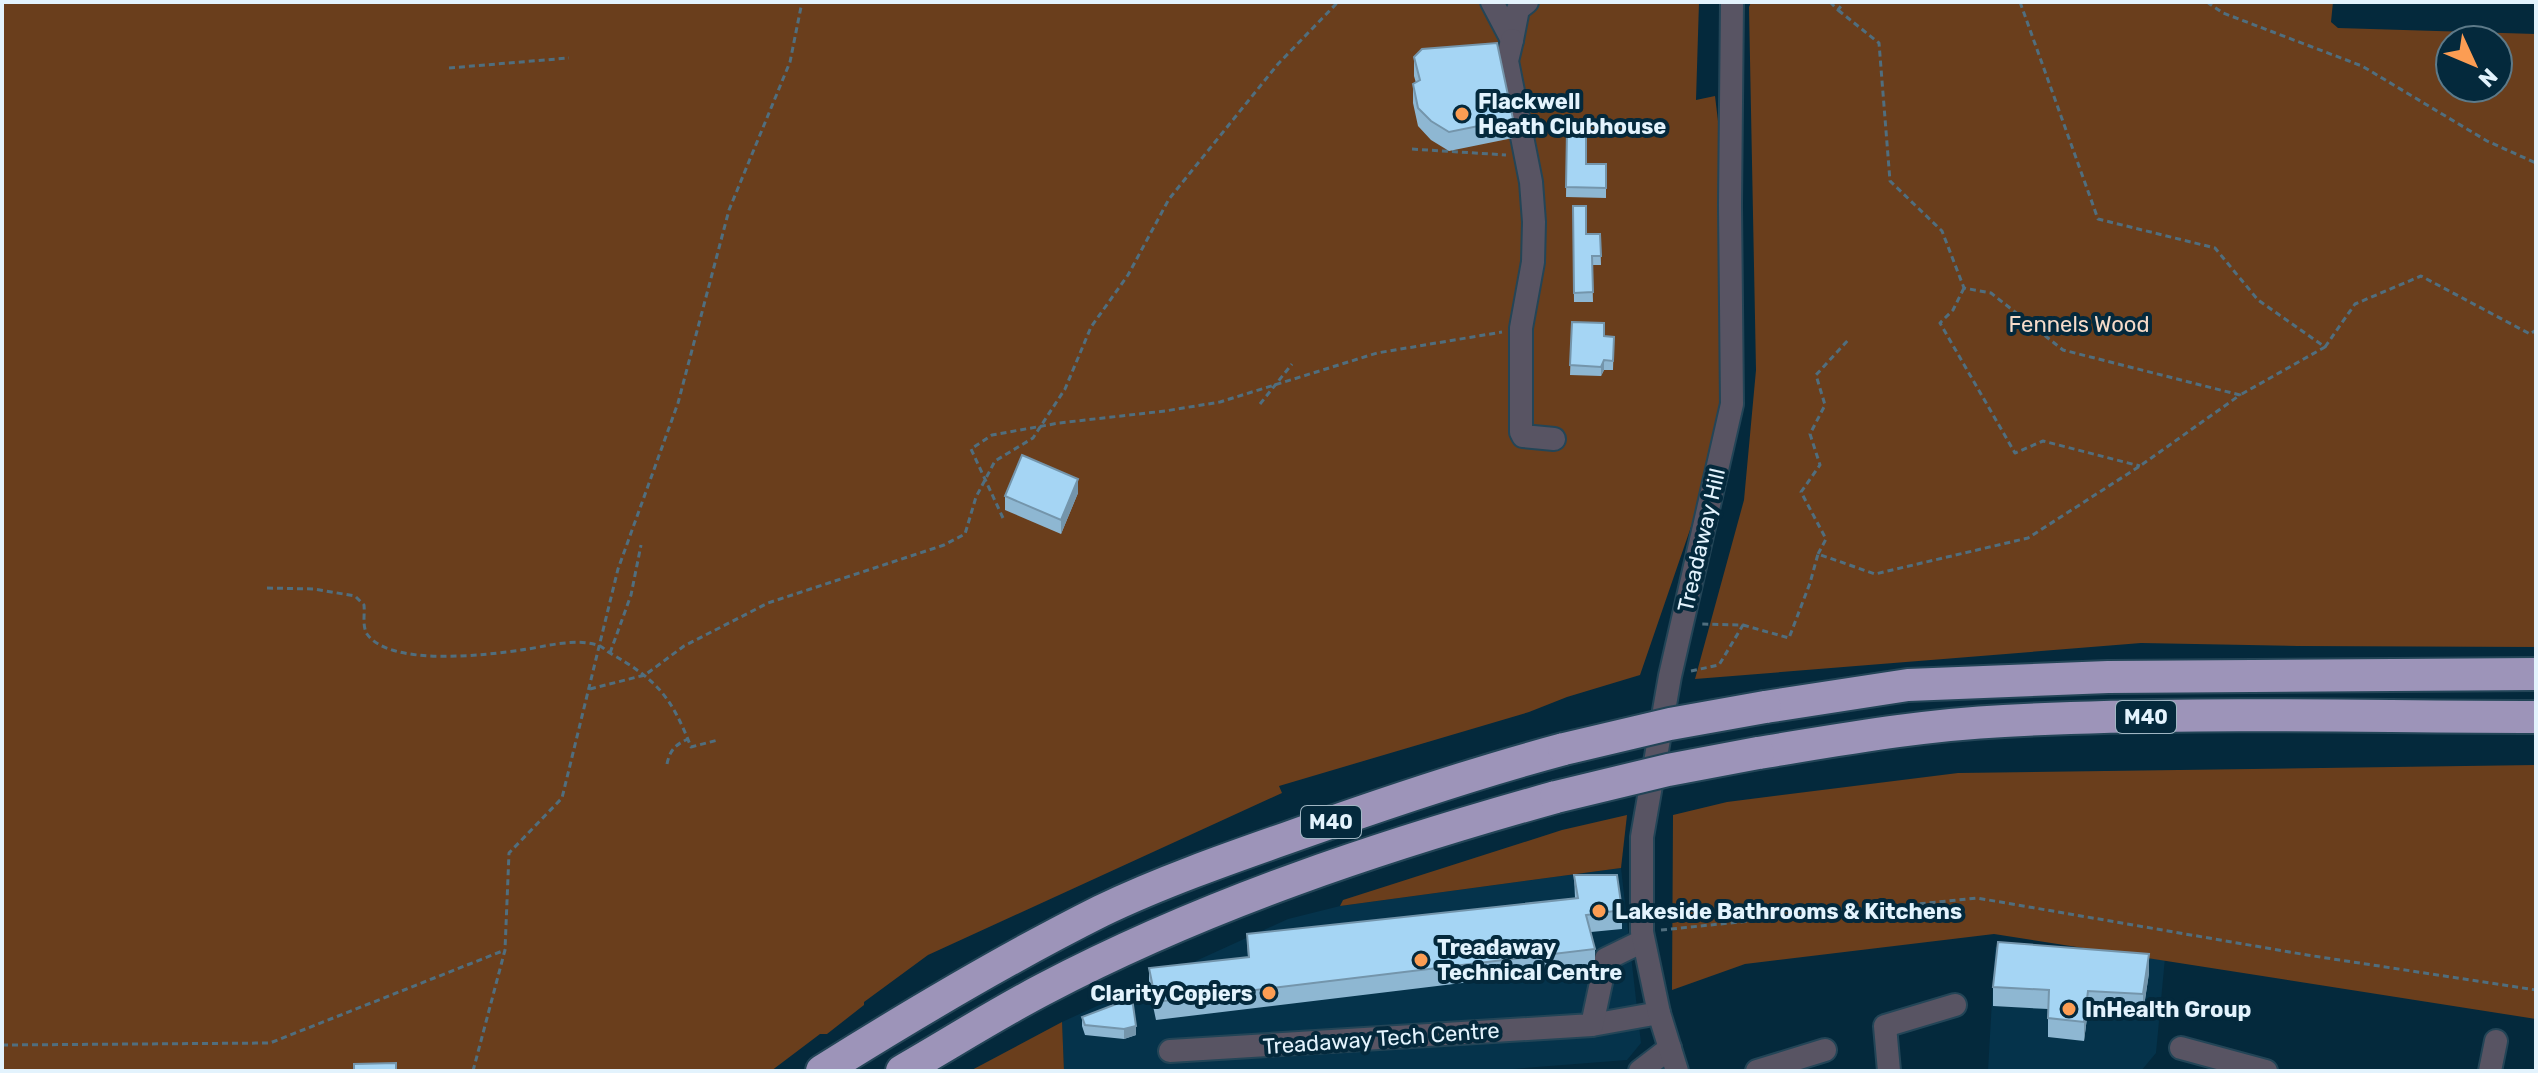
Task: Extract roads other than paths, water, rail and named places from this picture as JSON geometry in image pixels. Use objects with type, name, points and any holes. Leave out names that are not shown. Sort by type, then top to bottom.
[{"type":"highway","name":"M40","points":[[822,1071],[970,980],[1103,910],[1235,857],[1490,769],[1670,724],[1908,685],[2108,677],[2536,674]]},
{"type":"highway","name":"M40","points":[[902,1071],[1043,989],[1216,909],[1310,873],[1444,829],[1556,797],[1668,770],[1867,735],[2002,721],[2167,717],[2536,717]]},
{"type":"street","points":[[1492,2],[1512,40]]},
{"type":"street","points":[[1527,2],[1518,9],[1507,61],[1531,182],[1533,262],[1521,328],[1521,432],[1523,436],[1554,439]]},
{"type":"street","name":"Treadaway Hill","points":[[1677,1071],[1659,1013],[1643,937],[1642,837],[1670,676],[1732,404],[1732,2]]},
{"type":"street","points":[[1592,1025],[1606,959],[1643,937]]},
{"type":"street","points":[[1889,1071],[1885,1026],[1955,1005]]},
{"type":"street","name":"Treadaway Tech Centre","points":[[1170,1051],[1592,1025],[1659,1013]]},
{"type":"street","points":[[2490,1071],[2496,1041]]},
{"type":"street","points":[[1640,1071],[1670,1048]]},
{"type":"street","points":[[2181,1048],[2266,1071]]},
{"type":"street","points":[[1757,1071],[1825,1050]]},
{"type":"place","name":"Flackwell Heath Clubhouse","points":[[1462,114]]},
{"type":"place","name":"Lakeside Bathrooms & Kitchens","points":[[1599,911]]},
{"type":"place","name":"Treadaway Technical Centre","points":[[1421,960]]},
{"type":"place","name":"Clarity Copiers","points":[[1269,993]]},
{"type":"place","name":"InHealth Group","points":[[2069,1009]]},
{"type":"park label","name":"Fennels Wood","points":[[2079,324]]}]
